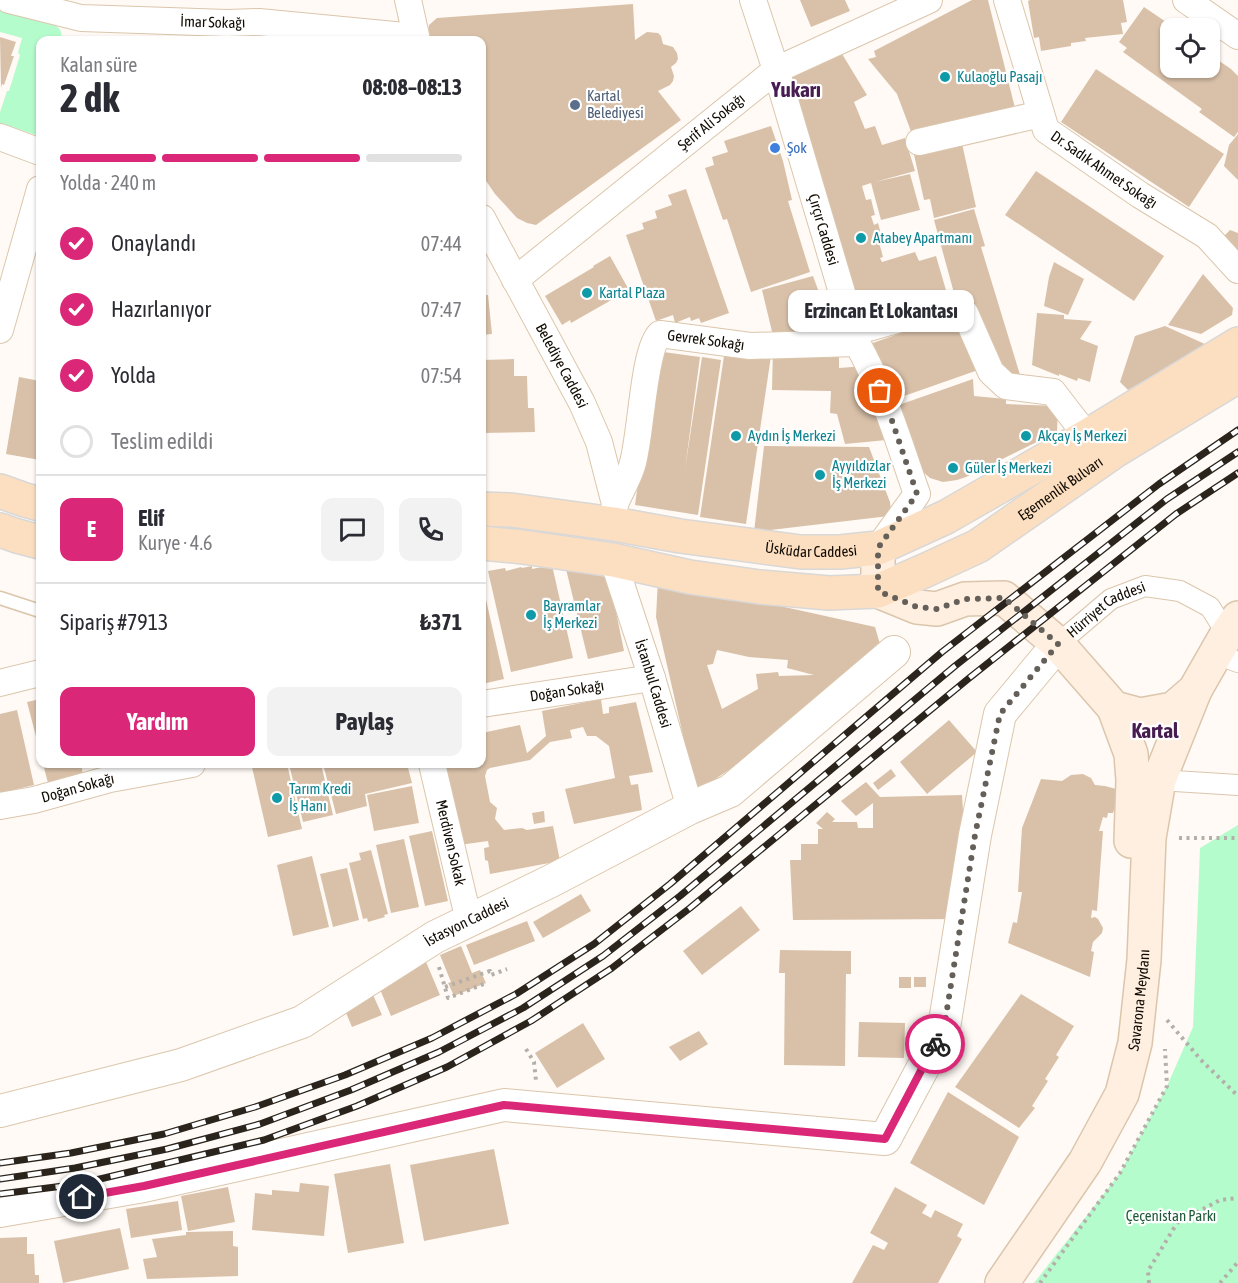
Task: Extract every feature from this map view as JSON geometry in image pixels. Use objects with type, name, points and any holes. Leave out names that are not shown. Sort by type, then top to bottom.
[{"type":"main road","name":"Egemenlik Bulvarı","points":[[878,548],[946,518],[1238,344]]},
{"type":"main road","name":"Egemenlik Bulvarı","points":[[878,591],[978,546],[1116,450],[1238,376]]},
{"type":"main road","points":[[0,491],[36,503]]},
{"type":"main road","name":"Üsküdar Caddesi","points":[[486,509],[614,514],[680,536],[801,552],[840,552],[878,548],[878,591]]},
{"type":"main road","points":[[613,560],[614,514]]},
{"type":"main road","points":[[0,530],[36,541]]},
{"type":"main road","points":[[486,543],[613,560],[690,576],[760,587],[829,593],[878,591],[917,607],[937,609],[965,599],[1004,598],[1058,644],[1114,708],[1140,715],[1173,709],[1195,690],[1230,642]]},
{"type":"main road","name":"Savarona Meydanı","points":[[1002,1283],[1084,1162],[1122,1094],[1134,1043],[1144,960],[1149,838],[1160,780],[1195,690]]},
{"type":"main road","name":"Savarona Meydanı","points":[[981,1283],[993,1270],[1095,1108],[1115,1062],[1124,1016],[1133,780],[1131,754],[1114,708]]},
{"type":"street","name":"İmar Sokağı","points":[[9,0],[81,19],[259,22],[396,36]]},
{"type":"street","points":[[408,0],[416,36]]},
{"type":"street","name":"Çırçır Caddesi","points":[[753,0],[856,338],[887,406],[917,494],[878,548]]},
{"type":"street","name":"Şerif Ali Sokağı","points":[[515,280],[776,70],[929,0]]},
{"type":"street","name":"Dr. Sadık Ahmet Sokağı","points":[[1007,0],[1046,130],[1140,195],[1207,236],[1238,270]]},
{"type":"street","points":[[1186,0],[1238,36]]},
{"type":"street","points":[[919,142],[1041,114]]},
{"type":"street","points":[[0,137],[36,150]]},
{"type":"street","points":[[0,330],[30,262],[36,218]]},
{"type":"street","name":"Belediye Caddesi","points":[[486,226],[582,403],[599,442],[614,514]]},
{"type":"street","points":[[856,338],[954,304],[965,313],[991,372],[1006,386],[1053,392],[1087,436]]},
{"type":"street","name":"Gevrek Sokağı","points":[[614,514],[633,466],[648,362],[656,338],[660,334],[750,346],[856,338]]},
{"type":"street","name":"İstanbul Caddesi","points":[[613,560],[652,678],[690,808]]},
{"type":"street","name":"Hürriyet Caddesi","points":[[1058,644],[1111,599],[1145,586],[1180,591],[1210,607],[1230,642]]},
{"type":"street","points":[[0,1211],[144,1186],[504,1105],[885,1139],[944,1028],[975,835],[1000,714],[1058,644]]},
{"type":"street","name":"İstasyon Caddesi","points":[[2,1104],[181,1065],[302,1022],[435,937],[551,881],[690,808],[730,791],[894,652]]},
{"type":"street","points":[[0,683],[36,674]]},
{"type":"street","name":"Doğan Sokağı","points":[[486,703],[652,678]]},
{"type":"street","name":"Doğan Sokağı","points":[[0,806],[33,800],[110,779],[170,768]]},
{"type":"street","name":"Merdiven Sokak","points":[[433,768],[469,921]]},
{"type":"street","points":[[1160,780],[1238,785]]},
{"type":"lane","points":[[0,598],[36,610]]},
{"type":"path","points":[[1149,838],[1236,838]]},
{"type":"path","points":[[445,987],[490,971],[491,975],[507,969]]},
{"type":"path","points":[[448,998],[484,984]]},
{"type":"path","points":[[1162,1014],[1201,1060],[1238,1096]]},
{"type":"path","points":[[526,1049],[534,1062]]},
{"type":"path","points":[[1149,1283],[1148,1271],[1177,1223],[1220,1200],[1238,1198]]},
{"type":"path","points":[[1220,1283],[1238,1262]]},
{"type":"green space","points":[[0,11],[56,26],[61,32],[61,36],[36,36],[36,135],[0,123],[0,112],[20,55],[18,53],[22,38],[0,32]]},
{"type":"green space","name":"Çeçenistan Parkı","points":[[1238,825],[1238,1283],[1034,1283],[1120,1173],[1167,1086],[1193,1027],[1200,848]]},
{"type":"building","points":[[800,0],[845,0],[850,11],[811,27]]},
{"type":"building","name":"Kulaoğlu Pasajı","points":[[972,0],[988,0],[1015,108],[912,134],[897,94],[868,59],[876,57],[874,51]]},
{"type":"building","points":[[1123,0],[1127,22],[1121,23],[1123,34],[1085,38],[1086,41],[1071,43],[1071,46],[1041,51],[1039,37],[1034,38],[1028,1]]},
{"type":"building","name":"Kartal Belediyesi","points":[[633,4],[635,40],[647,32],[658,33],[663,44],[673,47],[677,53],[678,59],[671,67],[673,81],[658,91],[681,120],[536,225],[527,223],[517,218],[486,181],[486,36],[428,36],[429,25],[437,18]]},
{"type":"building","points":[[1144,7],[1160,18],[1160,78],[1220,78],[1220,62],[1231,69],[1238,76],[1238,132],[1234,137],[1199,112],[1202,109],[1123,52],[1127,48],[1119,42]]},
{"type":"building","points":[[0,37],[16,42],[11,56],[14,56],[1,88]]},
{"type":"building","points":[[839,49],[867,95],[854,102],[865,129],[875,126],[882,145],[905,138],[915,171],[875,182],[910,174],[920,210],[881,220],[871,183],[862,186],[866,200],[871,199],[875,215],[871,216],[874,225],[878,223],[883,241],[879,242],[883,257],[880,258],[882,262],[915,252],[919,261],[936,256],[948,297],[860,320],[787,74]]},
{"type":"building","points":[[1096,69],[1224,154],[1189,207],[1061,122]]},
{"type":"building","points":[[771,126],[783,161],[792,200],[788,201],[810,272],[751,292],[727,219],[723,220],[705,168],[714,165],[712,157],[728,152],[724,141]]},
{"type":"building","points":[[1238,134],[1238,180],[1224,166],[1229,145]]},
{"type":"building","points":[[961,139],[976,207],[934,218],[930,199],[924,200],[913,150]]},
{"type":"building","points":[[1036,171],[1164,256],[1134,301],[1005,215]]},
{"type":"building","points":[[686,189],[729,313],[701,323],[699,318],[691,321],[690,317],[675,323],[673,315],[656,321],[626,235],[644,229],[642,223],[657,218],[655,211],[672,205],[668,195]]},
{"type":"building","points":[[974,209],[985,246],[981,247],[1021,378],[1006,380],[957,304],[934,220]]},
{"type":"building","points":[[1230,230],[1238,233],[1238,260],[1219,241]]},
{"type":"building","name":"Kartal Plaza","points":[[610,256],[629,290],[571,323],[570,320],[562,325],[545,296]]},
{"type":"building","points":[[1054,262],[1084,279],[1068,315],[1044,306]]},
{"type":"building","points":[[1203,274],[1233,308],[1232,315],[1201,334],[1168,325]]},
{"type":"building","points":[[813,276],[835,336],[775,344],[762,290]]},
{"type":"building","points":[[486,295],[488,295],[492,334],[486,335]]},
{"type":"building","points":[[961,312],[981,369],[887,402],[867,345]]},
{"type":"building","points":[[1037,313],[1064,315],[1064,319],[1092,321],[1080,339],[1098,346],[1090,382],[1078,378],[1077,381],[1059,374],[1059,376],[1032,365]]},
{"type":"building","points":[[1165,326],[1207,345],[1128,390],[1120,382],[1135,336]]},
{"type":"building","points":[[773,348],[839,349],[839,368],[865,366],[897,439],[845,444],[837,414],[830,413],[831,391],[772,390]]},
{"type":"building","name":"Aydın İş Merkezi","points":[[725,349],[771,356],[746,524],[700,517]]},
{"type":"building","points":[[656,351],[700,357],[685,469],[702,357],[721,360],[698,515],[635,505]]},
{"type":"building","points":[[514,359],[514,376],[527,376],[528,408],[534,408],[535,432],[486,433],[486,360]]},
{"type":"building","points":[[19,377],[36,380],[36,459],[6,454]]},
{"type":"building","points":[[973,379],[974,396],[1006,399],[1006,404],[1058,406],[1057,432],[966,477],[943,482],[930,478],[922,471],[896,406]]},
{"type":"building","name":"Ayyıldızlar İş Merkezi","points":[[764,446],[869,447],[890,502],[889,516],[754,532]]},
{"type":"building","points":[[564,561],[606,563],[624,651],[588,659]]},
{"type":"building","name":"Bayramlar İş Merkezi","points":[[552,565],[573,658],[511,672],[488,571],[505,568],[506,571],[532,566],[532,569]]},
{"type":"building","points":[[658,579],[875,627],[880,644],[799,723],[696,792],[656,617]],"holes":[[[717,650],[749,657],[788,660],[787,668],[814,675],[779,676],[778,672],[756,674],[758,689],[722,709],[707,665],[713,664]]]},
{"type":"building","points":[[486,600],[504,679],[486,683]]},
{"type":"building","points":[[601,699],[603,714],[609,713],[609,707],[636,702],[653,772],[629,776],[631,785],[638,784],[642,810],[574,824],[565,789],[615,778],[609,746],[596,736],[587,736],[583,727],[570,730],[572,738],[550,742],[530,760],[490,768],[485,776],[490,802],[497,808],[495,819],[504,830],[522,828],[527,830],[553,826],[560,861],[490,874],[484,848],[489,847],[488,841],[459,845],[445,768],[486,768],[486,732],[520,725],[527,753],[546,736],[542,711]]},
{"type":"building","points":[[36,700],[36,737],[27,702]]},
{"type":"building","points":[[17,710],[34,785],[0,793],[0,714]]},
{"type":"building","points":[[949,720],[977,752],[927,794],[900,762]]},
{"type":"building","points":[[44,768],[82,768],[83,774],[48,783]]},
{"type":"building","name":"Tarım Kredi İş Hanı","points":[[252,768],[288,768],[302,829],[268,837]]},
{"type":"building","points":[[290,768],[322,768],[333,815],[303,822]]},
{"type":"building","points":[[324,768],[408,768],[412,783],[365,794],[367,806],[336,814]]},
{"type":"building","points":[[891,769],[896,776],[878,790],[873,783]]},
{"type":"building","points":[[1083,774],[1091,778],[1095,785],[1120,790],[1113,813],[1108,813],[1107,818],[1103,817],[1099,831],[1103,831],[1097,911],[1092,910],[1091,918],[1098,919],[1103,928],[1102,933],[1093,942],[1091,951],[1094,952],[1090,977],[1008,943],[1013,922],[1017,923],[1022,892],[1018,892],[1022,828],[1041,779],[1062,781],[1071,775]]},
{"type":"building","points":[[866,782],[880,797],[962,795],[966,857],[961,919],[793,920],[790,860],[801,860],[801,844],[818,844],[818,829],[823,829],[816,823],[827,812],[835,819],[832,822],[857,822],[858,828],[873,828],[873,803],[856,816],[841,801]]},
{"type":"building","points":[[412,786],[419,823],[374,831],[367,795]]},
{"type":"building","points":[[544,811],[545,822],[534,824],[532,813]]},
{"type":"building","points":[[432,831],[448,901],[425,906],[409,836]]},
{"type":"building","points":[[404,839],[419,907],[391,913],[376,845]]},
{"type":"building","points":[[371,850],[388,914],[368,922],[367,918],[363,919],[349,863],[361,860],[359,853]]},
{"type":"building","points":[[312,856],[329,927],[293,936],[277,865]]},
{"type":"building","points":[[347,868],[359,920],[333,927],[320,874]]},
{"type":"building","points":[[581,894],[591,911],[543,938],[533,922]]},
{"type":"building","points":[[741,906],[760,930],[702,975],[683,951]]},
{"type":"building","points":[[527,921],[535,941],[474,965],[466,945]]},
{"type":"building","points":[[461,946],[472,973],[480,970],[486,983],[454,996],[440,955]]},
{"type":"building","points":[[780,950],[851,951],[851,974],[846,974],[845,1066],[784,1065],[785,973],[779,973]]},
{"type":"building","points":[[424,957],[440,995],[391,1016],[375,977]]},
{"type":"building","points":[[899,977],[911,977],[911,988],[899,988]]},
{"type":"building","points":[[914,977],[926,977],[926,987],[914,987]]},
{"type":"building","points":[[370,988],[382,1015],[352,1027],[341,1001]]},
{"type":"building","points":[[1021,994],[1074,1026],[1056,1055],[1059,1057],[1045,1079],[1048,1081],[1032,1106],[1035,1108],[1019,1128],[955,1087]]},
{"type":"building","points":[[859,1022],[905,1023],[904,1058],[858,1057]]},
{"type":"building","points":[[583,1023],[605,1059],[557,1088],[535,1053]]},
{"type":"building","points":[[699,1031],[708,1044],[680,1061],[669,1047]]},
{"type":"building","points":[[948,1092],[1019,1137],[984,1205],[910,1163]]},
{"type":"building","points":[[494,1149],[509,1224],[424,1241],[410,1165]]},
{"type":"building","points":[[390,1164],[404,1243],[348,1253],[334,1174]]},
{"type":"building","points":[[300,1183],[329,1186],[324,1236],[252,1230],[255,1193],[272,1195],[272,1190],[299,1192]]},
{"type":"building","points":[[228,1187],[235,1222],[188,1231],[181,1196]]},
{"type":"building","points":[[895,1187],[927,1205],[922,1213],[931,1218],[935,1210],[963,1224],[957,1236],[962,1239],[938,1283],[852,1283],[873,1245],[884,1250],[888,1243],[870,1233]]},
{"type":"building","points":[[178,1201],[182,1230],[131,1238],[126,1209]]},
{"type":"building","points":[[120,1228],[129,1269],[63,1283],[54,1241]]},
{"type":"building","points":[[233,1231],[233,1246],[238,1247],[238,1276],[147,1279],[143,1259],[157,1257],[152,1239],[186,1235],[186,1232]]},
{"type":"building","points":[[27,1237],[27,1254],[34,1254],[35,1275],[39,1275],[39,1283],[0,1283],[0,1238]]},
{"type":"railway","points":[[0,1163],[71,1153],[164,1134],[255,1107],[345,1075],[432,1038],[516,994],[594,944],[670,884],[942,652],[1159,484],[1238,430]]},
{"type":"railway","points":[[0,1179],[75,1168],[167,1149],[260,1124],[351,1090],[439,1052],[523,1008],[603,956],[680,896],[955,666],[1167,499],[1238,452]]},
{"type":"railway","points":[[0,1194],[79,1184],[264,1140],[357,1106],[447,1067],[531,1021],[612,968],[690,908],[968,679],[1176,514],[1238,473]]},
{"type":"way so far","points":[[880,391],[917,494],[878,548],[878,591],[917,607],[937,609],[965,599],[1004,598],[1058,644],[1000,714],[975,835],[944,1028],[935,1044]]},
{"type":"place","name":"Kulaoğlu Pasajı","points":[[945,77]]},
{"type":"place","name":"Kartal Belediyesi","points":[[575,105]]},
{"type":"place","name":"Şok","points":[[775,148]]},
{"type":"place","name":"Atabey Apartmanı","points":[[861,238]]},
{"type":"place","name":"Kartal Plaza","points":[[587,293]]},
{"type":"place","name":"Erzincan Et Lokantası","points":[[880,391]]},
{"type":"place","name":"Aydın İş Merkezi","points":[[736,436]]},
{"type":"place","name":"Akçay İş Merkezi","points":[[1026,436]]},
{"type":"place","name":"Güler İş Merkezi","points":[[953,468]]},
{"type":"place","name":"Ayyıldızlar İş Merkezi","points":[[820,475]]},
{"type":"place","name":"Bayramlar İş Merkezi","points":[[531,615]]},
{"type":"place","name":"Tarım Kredi İş Hanı","points":[[277,798]]},
{"type":"district","name":"Yukarı","points":[[796,90]]},
{"type":"district","name":"Kartal","points":[[1155,731]]},
{"type":"route","points":[[82,1197],[144,1186],[504,1105],[885,1139],[935,1044]]}]
